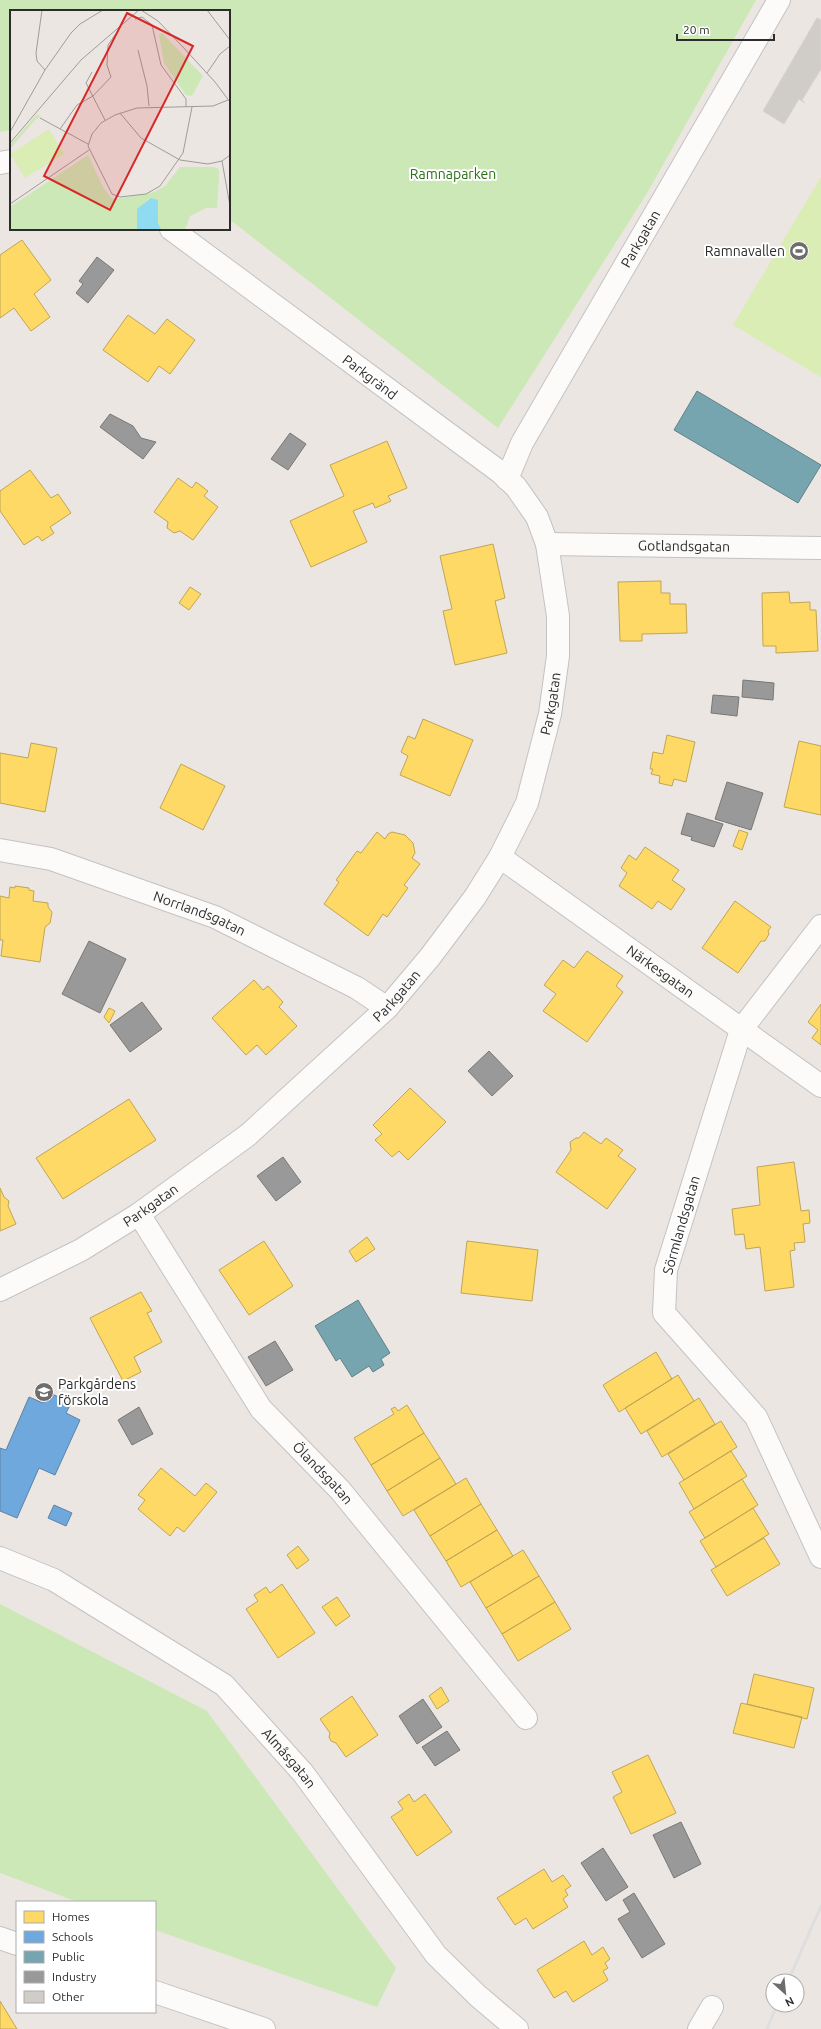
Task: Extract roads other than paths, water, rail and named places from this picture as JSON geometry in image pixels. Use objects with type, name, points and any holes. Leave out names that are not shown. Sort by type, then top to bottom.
[{"type":"street","name":"Parkgatan","points":[[507,479],[526,436],[779,0]]},
{"type":"street","points":[[0,163],[10,161]]},
{"type":"street","name":"Parkgränd","points":[[172,230],[507,479],[516,487],[537,516],[547,544]]},
{"type":"street","name":"Parkgatan","points":[[0,1290],[19,1282],[81,1250],[139,1214],[248,1135],[386,1008],[430,957],[475,897],[500,858],[527,803],[550,714],[558,656],[558,616],[547,544]]},
{"type":"street","name":"Gotlandsgatan","points":[[547,544],[821,548]]},
{"type":"street","name":"Norrlandsgatan","points":[[0,850],[51,859],[215,917],[357,988],[386,1008]]},
{"type":"street","name":"Närkesgatan","points":[[500,858],[821,1086]]},
{"type":"street","name":"Sörmlandsgatan","points":[[821,926],[741,1030],[666,1270],[664,1313],[756,1417],[821,1557]]},
{"type":"street","name":"Ölandsgatan","points":[[139,1214],[261,1409],[340,1490],[526,1718]]},
{"type":"street","name":"Almåsgatan","points":[[0,1558],[54,1580],[224,1685],[303,1773],[436,1955],[478,1996],[517,2029]]},
{"type":"street","points":[[0,1938],[16,1944]]},
{"type":"street","points":[[156,1992],[264,2029]]},
{"type":"street","points":[[699,2029],[712,2007]]},
{"type":"railway","points":[[792,1973],[821,1906]]},
{"type":"railway","points":[[767,2029],[774,2013]]},
{"type":"place","name":"Ramnavallen","points":[[799,251]]},
{"type":"place","name":"Parkgårdens förskola","points":[[44,1392]]},
{"type":"park label","name":"Ramnaparken","points":[[453,174]]}]
